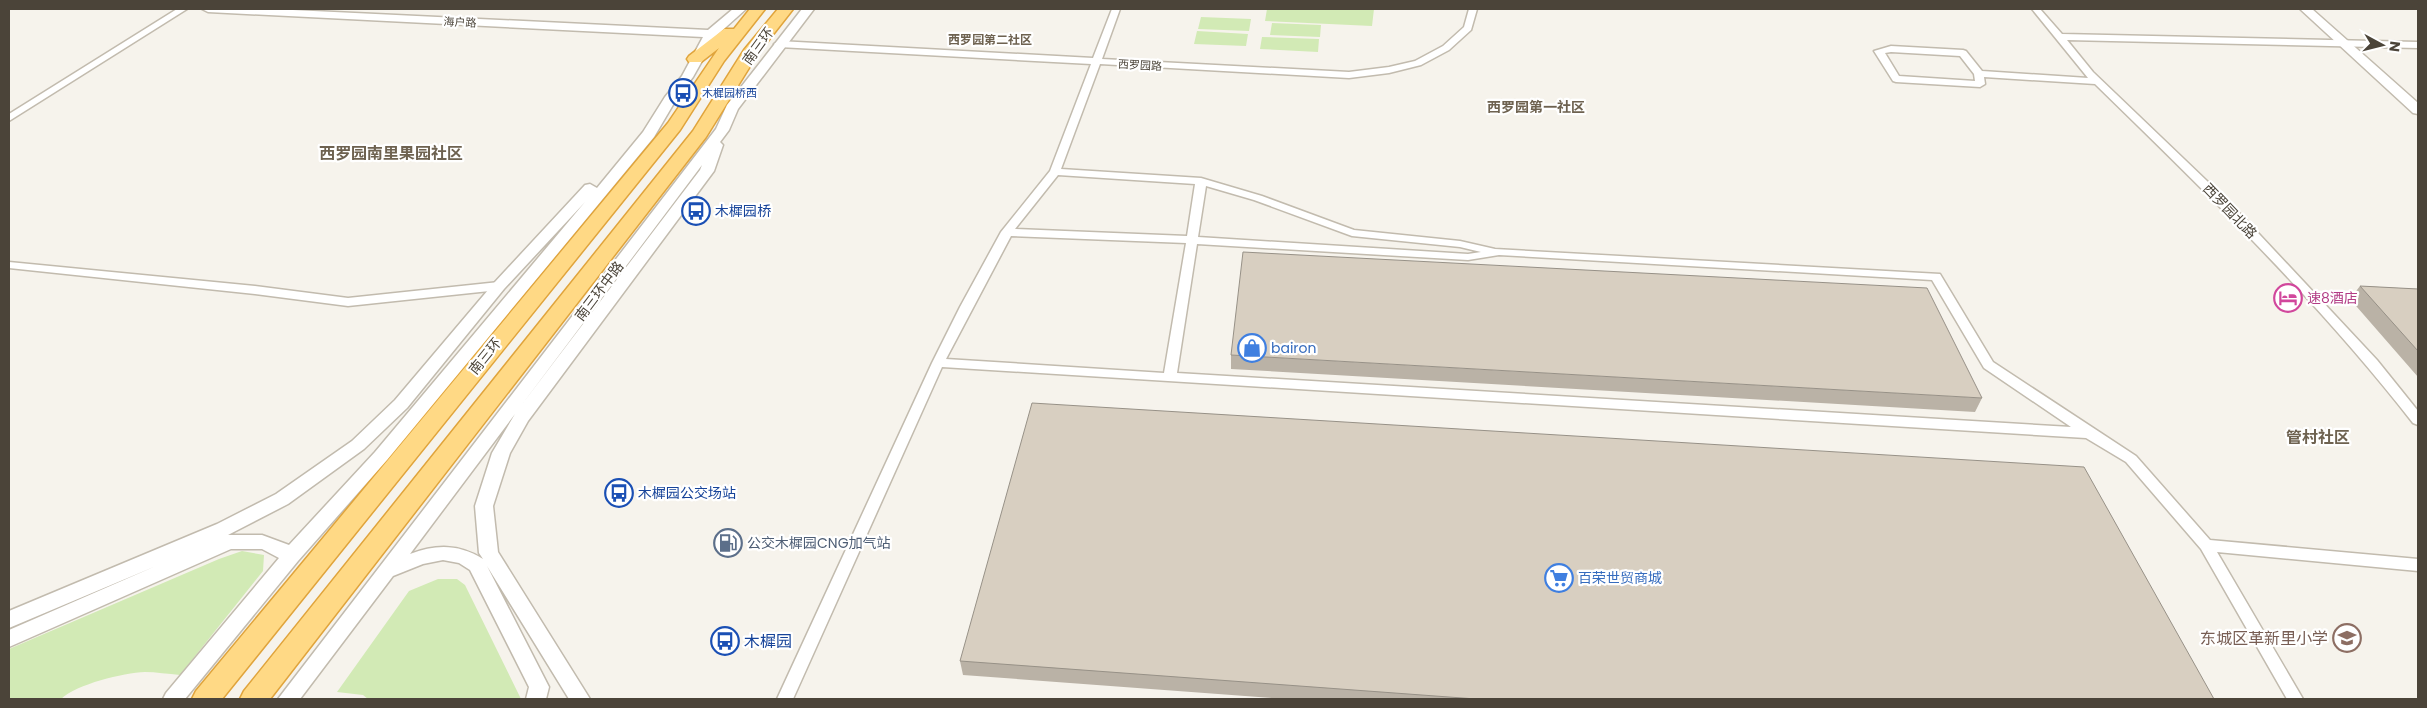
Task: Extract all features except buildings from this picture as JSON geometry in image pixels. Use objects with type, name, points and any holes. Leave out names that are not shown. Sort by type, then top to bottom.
[{"type":"highway","name":"南三环","points":[[254,699],[700,133],[750,53],[786,9]]},
{"type":"highway","name":"南三环","points":[[206,699],[650,143],[674,126],[751,10]]},
{"type":"highway","points":[[696,59],[751,10]]},
{"type":"highway","points":[[700,133],[732,108]]},
{"type":"street","points":[[9,118],[183,9]]},
{"type":"street","name":"海户路","points":[[208,9],[712,34]]},
{"type":"street","name":"南三环中路","points":[[288,699],[722,130],[732,108],[808,9]]},
{"type":"street","points":[[785,699],[938,363],[966,307],[1007,232],[1055,172],[1116,9]]},
{"type":"street","name":"西罗园路","points":[[780,44],[1314,75],[1349,75],[1389,70],[1418,63],[1446,48],[1468,28],[1473,9]]},
{"type":"street","name":"西罗园北路","points":[[2036,9],[2097,81],[2226,205],[2373,363],[2418,420]]},
{"type":"street","points":[[2306,9],[2418,110]]},
{"type":"street","points":[[9,620],[224,529],[282,499],[358,445],[401,404],[499,286],[644,130],[687,77],[712,34],[751,10]]},
{"type":"street","points":[[2060,37],[2418,45]]},
{"type":"street","points":[[1979,74],[1980,84],[1896,79],[1879,51],[1892,49],[1963,53],[1979,74],[2097,81]]},
{"type":"street","points":[[172,699],[291,556],[381,456],[650,143],[671,97]]},
{"type":"street","points":[[580,699],[489,553],[484,506],[501,453],[520,418],[707,171],[722,130]]},
{"type":"street","points":[[1055,172],[1201,181],[1258,198],[1352,233],[1460,244],[1499,252],[1936,277],[1988,365],[2089,433],[2131,458],[2206,545],[2295,699]]},
{"type":"street","points":[[1170,377],[1201,181]]},
{"type":"street","points":[[1007,232],[1192,240],[1468,257],[1499,252]]},
{"type":"street","points":[[9,265],[255,290],[348,302],[499,286]]},
{"type":"street","points":[[938,363],[2089,433]]},
{"type":"street","points":[[9,639],[229,542],[257,540],[280,548],[291,556]]},
{"type":"street","points":[[2206,545],[2418,565]]},
{"type":"street","points":[[385,571],[426,555],[448,552],[466,556],[477,565],[540,687],[536,699]]},
{"type":"green space","points":[[1267,9],[1374,9],[1372,26],[1265,21]]},
{"type":"green space","points":[[1201,17],[1251,19],[1249,31],[1198,29]]},
{"type":"green space","points":[[1272,23],[1321,25],[1320,37],[1270,35]]},
{"type":"green space","points":[[1197,31],[1248,34],[1246,46],[1194,44]]},
{"type":"green space","points":[[1262,37],[1319,39],[1318,52],[1260,49]]},
{"type":"green space","points":[[242,551],[264,555],[263,571],[180,675],[149,672],[136,673],[89,684],[61,699],[9,699],[9,649],[219,559]]},
{"type":"green space","points":[[438,579],[457,579],[465,585],[521,699],[368,699],[363,695],[337,692],[409,591]]},
{"type":"place","name":"木樨园桥西","points":[[683,93]]},
{"type":"place","name":"木樨园桥","points":[[696,211]]},
{"type":"place","name":"速8酒店","points":[[2288,298]]},
{"type":"place","name":"bairon","points":[[1252,348]]},
{"type":"place","name":"木樨园公交场站","points":[[619,493]]},
{"type":"place","name":"公交木樨园CNG加气站","points":[[728,543]]},
{"type":"place","name":"百荣世贸商城","points":[[1559,578]]},
{"type":"place","name":"东城区革新里小学","points":[[2347,638]]},
{"type":"place","name":"木樨园","points":[[725,641]]},
{"type":"district","name":"西罗园第二社区","points":[[990,40]]},
{"type":"district","name":"西罗园第一社区","points":[[1536,107]]},
{"type":"district","name":"西罗园南里果园社区","points":[[391,153]]},
{"type":"district","name":"管村社区","points":[[2318,437]]}]
